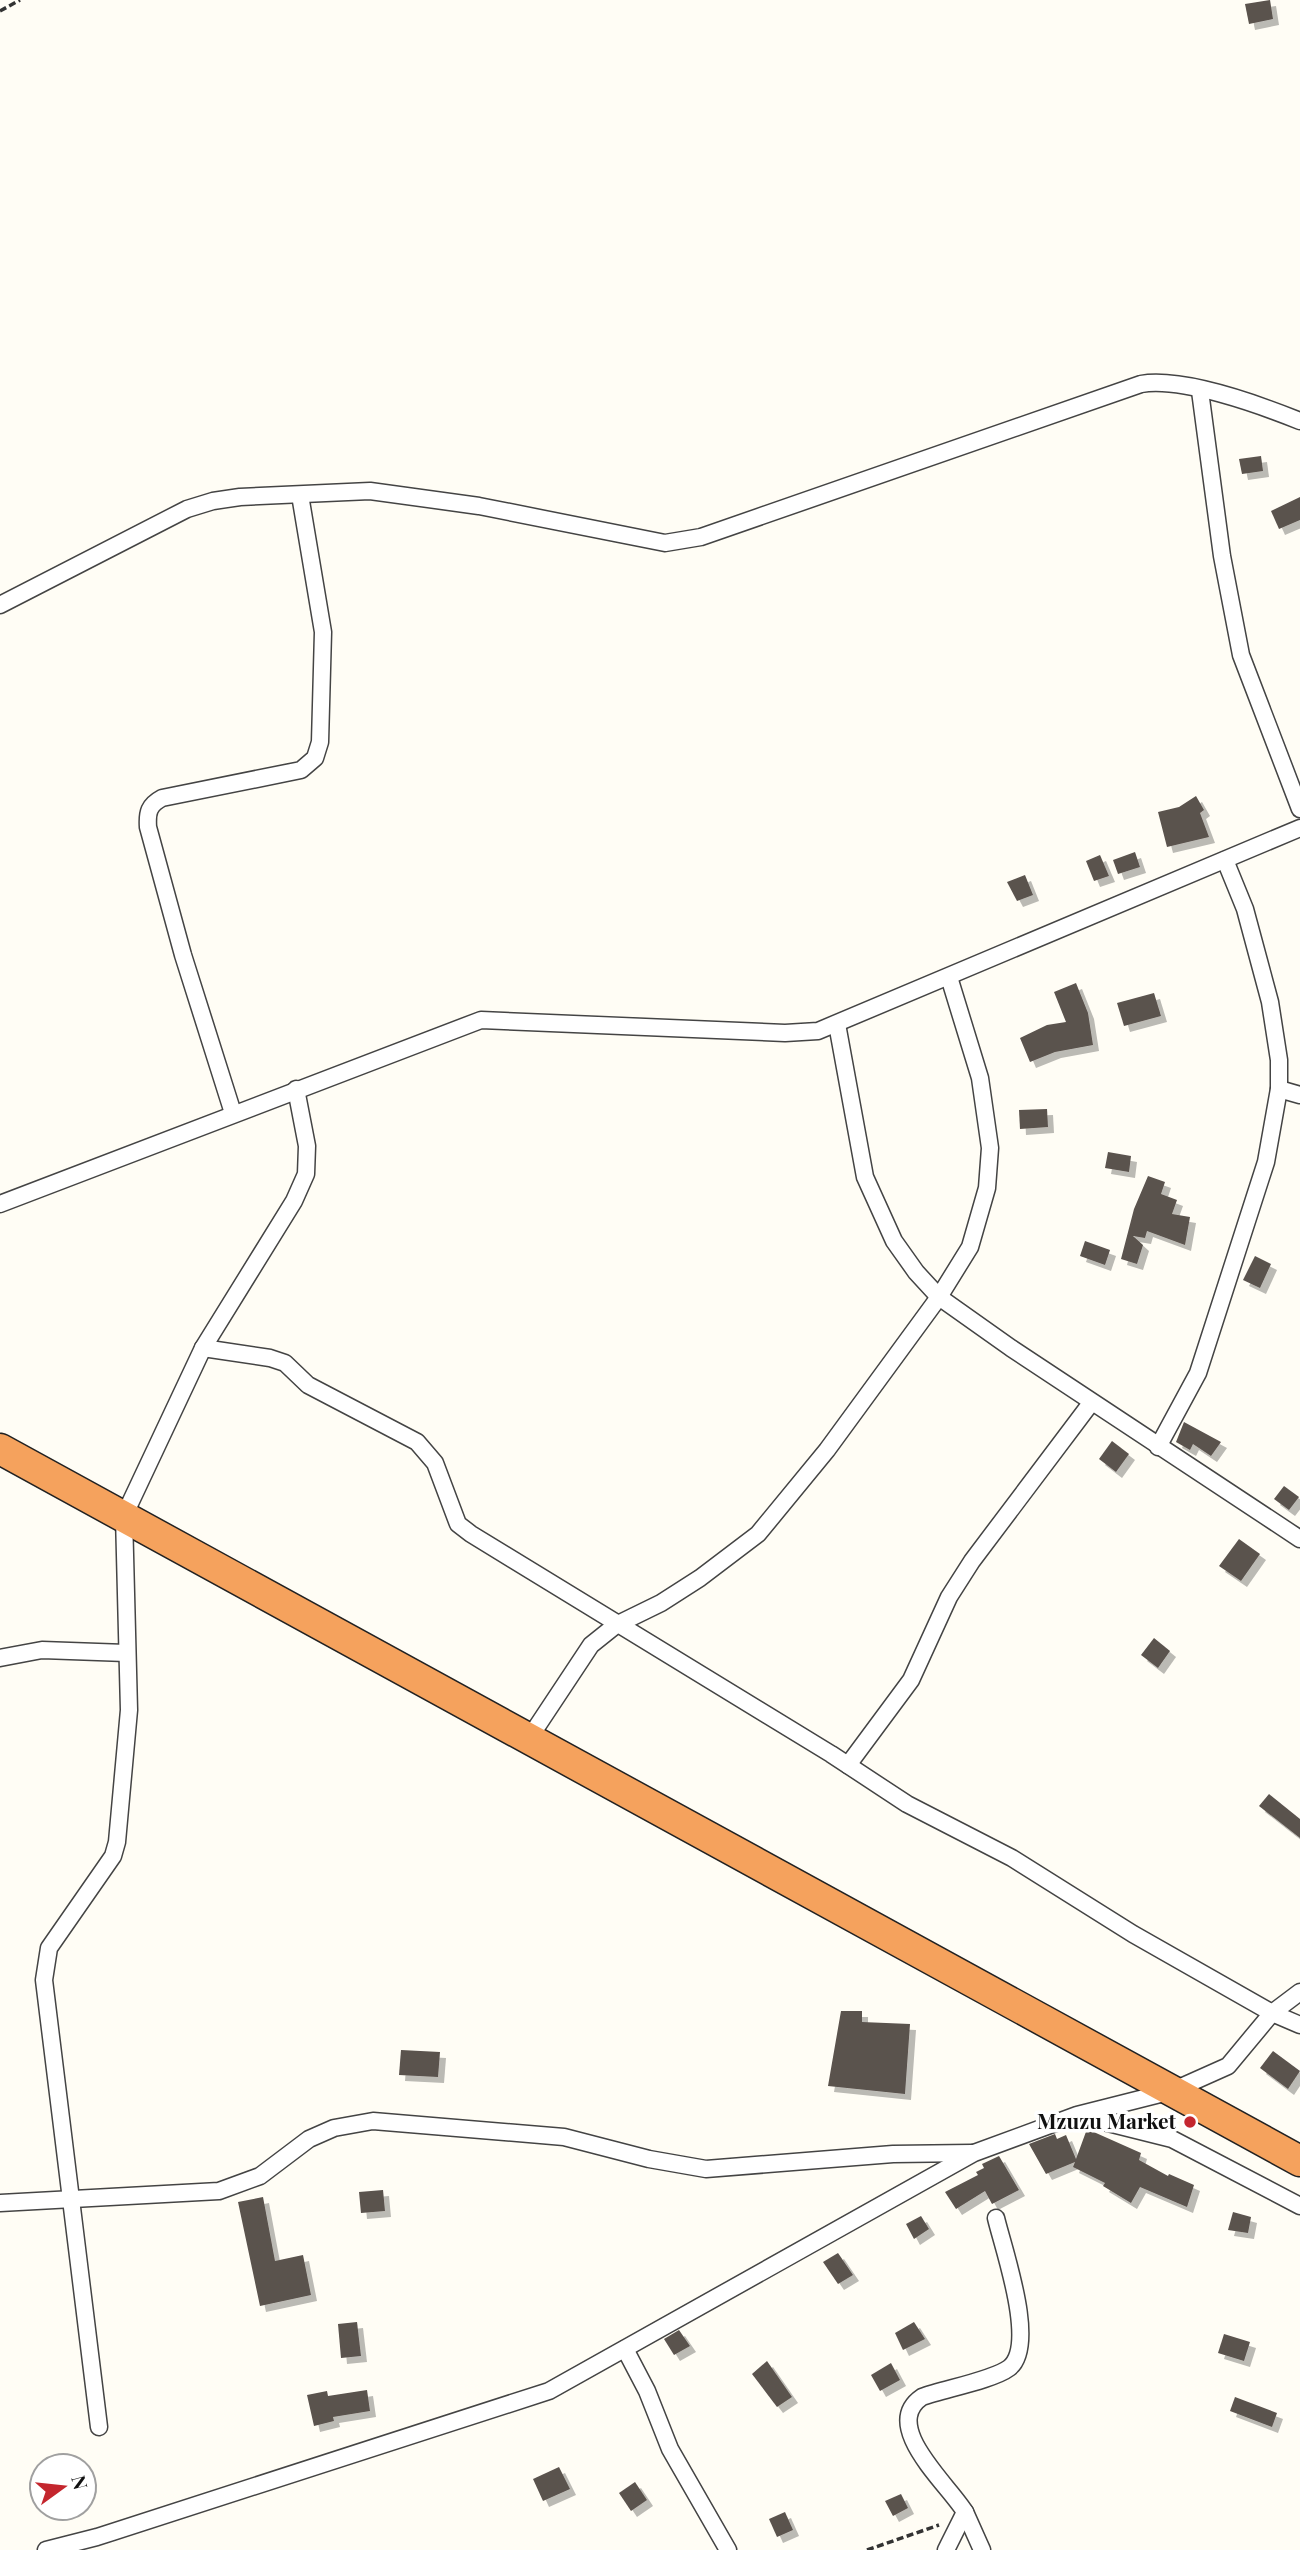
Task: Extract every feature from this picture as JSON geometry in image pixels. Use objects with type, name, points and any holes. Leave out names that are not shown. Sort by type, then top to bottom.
[{"type":"highway","points":[[0,1449],[528,1740],[821,1896],[1300,2161]]},
{"type":"street","points":[[0,605],[187,509],[213,501],[383,493],[479,506],[665,543],[701,537],[1141,384],[1158,382],[1200,391],[1267,408],[1300,421]]},
{"type":"street","points":[[1200,391],[1222,556],[1241,655],[1300,809]]},
{"type":"street","points":[[233,1113],[183,956],[147,814],[151,804],[162,798],[301,771],[315,758],[320,742],[323,632],[300,495]]},
{"type":"street","points":[[0,1204],[481,1020],[785,1033],[818,1031],[1300,828]]},
{"type":"street","points":[[1158,1447],[1198,1373],[1266,1162],[1279,1089],[1279,1060],[1270,1002],[1245,909],[1224,860]]},
{"type":"street","points":[[528,1740],[591,1645],[616,1625],[690,1584],[758,1534],[827,1450],[939,1297],[970,1247],[987,1188],[990,1148],[980,1078],[948,977]]},
{"type":"street","points":[[838,1024],[869,1188],[894,1241],[939,1297],[1091,1403],[1300,1539]]},
{"type":"street","points":[[99,2427],[44,1961],[49,1948],[115,1849],[129,1710],[124,1516],[203,1348],[293,1201],[306,1174],[307,1146],[296,1089]]},
{"type":"street","points":[[1279,1089],[1300,1095]]},
{"type":"street","points":[[203,1348],[270,1357],[285,1363],[308,1385],[417,1442],[435,1463],[458,1524],[907,1804],[1012,1858],[1133,1934],[1272,2013],[1300,2025]]},
{"type":"street","points":[[848,1765],[911,1680],[949,1597],[972,1561],[1091,1403]]},
{"type":"street","points":[[0,1658],[41,1650],[126,1653]]},
{"type":"street","points":[[46,2550],[97,2537],[549,2391],[974,2153],[1077,2115],[1172,2091],[1228,2066],[1272,2013],[1300,1992]]},
{"type":"street","points":[[1077,2115],[1123,2124],[1172,2139],[1300,2206]]},
{"type":"street","points":[[0,2203],[219,2191],[260,2176],[309,2139],[334,2128],[373,2120],[564,2137],[649,2159],[706,2169],[893,2154],[974,2153]]},
{"type":"street","points":[[982,2550],[917,2446],[907,2416],[911,2405],[922,2397],[1007,2369],[1018,2353],[1016,2298],[996,2218]]},
{"type":"street","points":[[625,2349],[647,2391],[659,2426],[680,2468],[728,2550]]},
{"type":"street","points":[[946,2550],[962,2517]]},
{"type":"path","points":[[0,11],[20,0]]},
{"type":"path","points":[[867,2550],[962,2517]]},
{"type":"building","points":[[1270,0],[1273,19],[1249,24],[1245,4]]},
{"type":"building","points":[[1261,456],[1263,471],[1242,474],[1239,459]]},
{"type":"building","points":[[1300,497],[1300,520],[1279,529],[1271,511]]},
{"type":"building","points":[[1196,796],[1204,810],[1200,813],[1209,837],[1167,847],[1158,812],[1179,807]]},
{"type":"building","points":[[1135,852],[1140,867],[1118,874],[1113,860]]},
{"type":"building","points":[[1100,855],[1109,876],[1094,881],[1086,861]]},
{"type":"building","points":[[1025,875],[1033,895],[1017,901],[1007,882]]},
{"type":"building","points":[[1076,983],[1088,1013],[1093,1045],[1055,1052],[1030,1062],[1020,1038],[1047,1025],[1066,1022],[1054,992]]},
{"type":"building","points":[[1154,993],[1161,1016],[1124,1026],[1117,1003]]},
{"type":"building","points":[[1047,1109],[1048,1127],[1020,1129],[1019,1110]]},
{"type":"building","points":[[1108,1152],[1131,1156],[1129,1172],[1105,1168]]},
{"type":"building","points":[[1148,1176],[1165,1182],[1161,1194],[1177,1200],[1172,1214],[1190,1217],[1185,1245],[1147,1231],[1145,1238],[1133,1236],[1143,1245],[1137,1264],[1121,1259],[1134,1209]]},
{"type":"building","points":[[1085,1241],[1110,1250],[1105,1265],[1080,1256]]},
{"type":"building","points":[[1255,1256],[1271,1264],[1260,1288],[1243,1280]]},
{"type":"building","points":[[1184,1422],[1221,1442],[1211,1456],[1193,1444],[1190,1450],[1176,1442]]},
{"type":"building","points":[[1112,1441],[1129,1454],[1116,1472],[1099,1459]]},
{"type":"building","points":[[1284,1486],[1299,1497],[1289,1510],[1274,1499]]},
{"type":"building","points":[[1239,1539],[1260,1554],[1241,1581],[1219,1566]]},
{"type":"building","points":[[1154,1638],[1170,1651],[1158,1668],[1141,1655]]},
{"type":"building","points":[[1269,1794],[1300,1819],[1300,1838],[1259,1806]]},
{"type":"building","points":[[841,2011],[862,2011],[862,2022],[910,2024],[905,2094],[828,2086]]},
{"type":"building","points":[[401,2050],[440,2052],[438,2077],[399,2075]]},
{"type":"building","points":[[1273,2051],[1300,2071],[1288,2089],[1260,2068]]},
{"type":"building","points":[[1087,2129],[1141,2153],[1139,2160],[1168,2176],[1169,2174],[1194,2185],[1187,2207],[1140,2187],[1131,2203],[1103,2186],[1105,2183],[1073,2167],[1075,2162],[1046,2174],[1029,2144],[1055,2134],[1057,2139],[1066,2135],[1076,2159]]},
{"type":"building","points":[[999,2156],[1019,2190],[992,2204],[985,2191],[956,2209],[945,2192],[978,2175],[976,2172],[984,2168],[982,2164]]},
{"type":"building","points":[[383,2190],[385,2211],[361,2213],[359,2192]]},
{"type":"building","points":[[263,2197],[275,2261],[303,2255],[311,2295],[260,2306],[238,2202]]},
{"type":"building","points":[[1233,2212],[1251,2217],[1248,2233],[1228,2230]]},
{"type":"building","points":[[921,2216],[929,2229],[914,2239],[906,2224]]},
{"type":"building","points":[[838,2253],[853,2275],[838,2284],[823,2262]]},
{"type":"building","points":[[357,2322],[361,2356],[341,2358],[338,2324]]},
{"type":"building","points":[[914,2322],[925,2339],[903,2350],[895,2333]]},
{"type":"building","points":[[679,2330],[690,2346],[674,2355],[664,2339]]},
{"type":"building","points":[[1224,2334],[1250,2342],[1244,2361],[1218,2353]]},
{"type":"building","points":[[767,2361],[792,2397],[777,2407],[752,2374]]},
{"type":"building","points":[[891,2363],[900,2380],[880,2391],[871,2375]]},
{"type":"building","points":[[367,2390],[370,2411],[333,2417],[334,2421],[314,2426],[307,2395],[327,2391],[328,2396]]},
{"type":"building","points":[[1235,2397],[1277,2413],[1272,2427],[1230,2411]]},
{"type":"building","points":[[559,2467],[570,2489],[543,2501],[533,2479]]},
{"type":"building","points":[[635,2482],[647,2500],[631,2511],[619,2493]]},
{"type":"building","points":[[901,2494],[908,2508],[893,2516],[885,2501]]},
{"type":"building","points":[[785,2512],[793,2530],[777,2537],[769,2519]]},
{"type":"place","name":"Mzuzu Market","points":[[1190,2122]]}]
